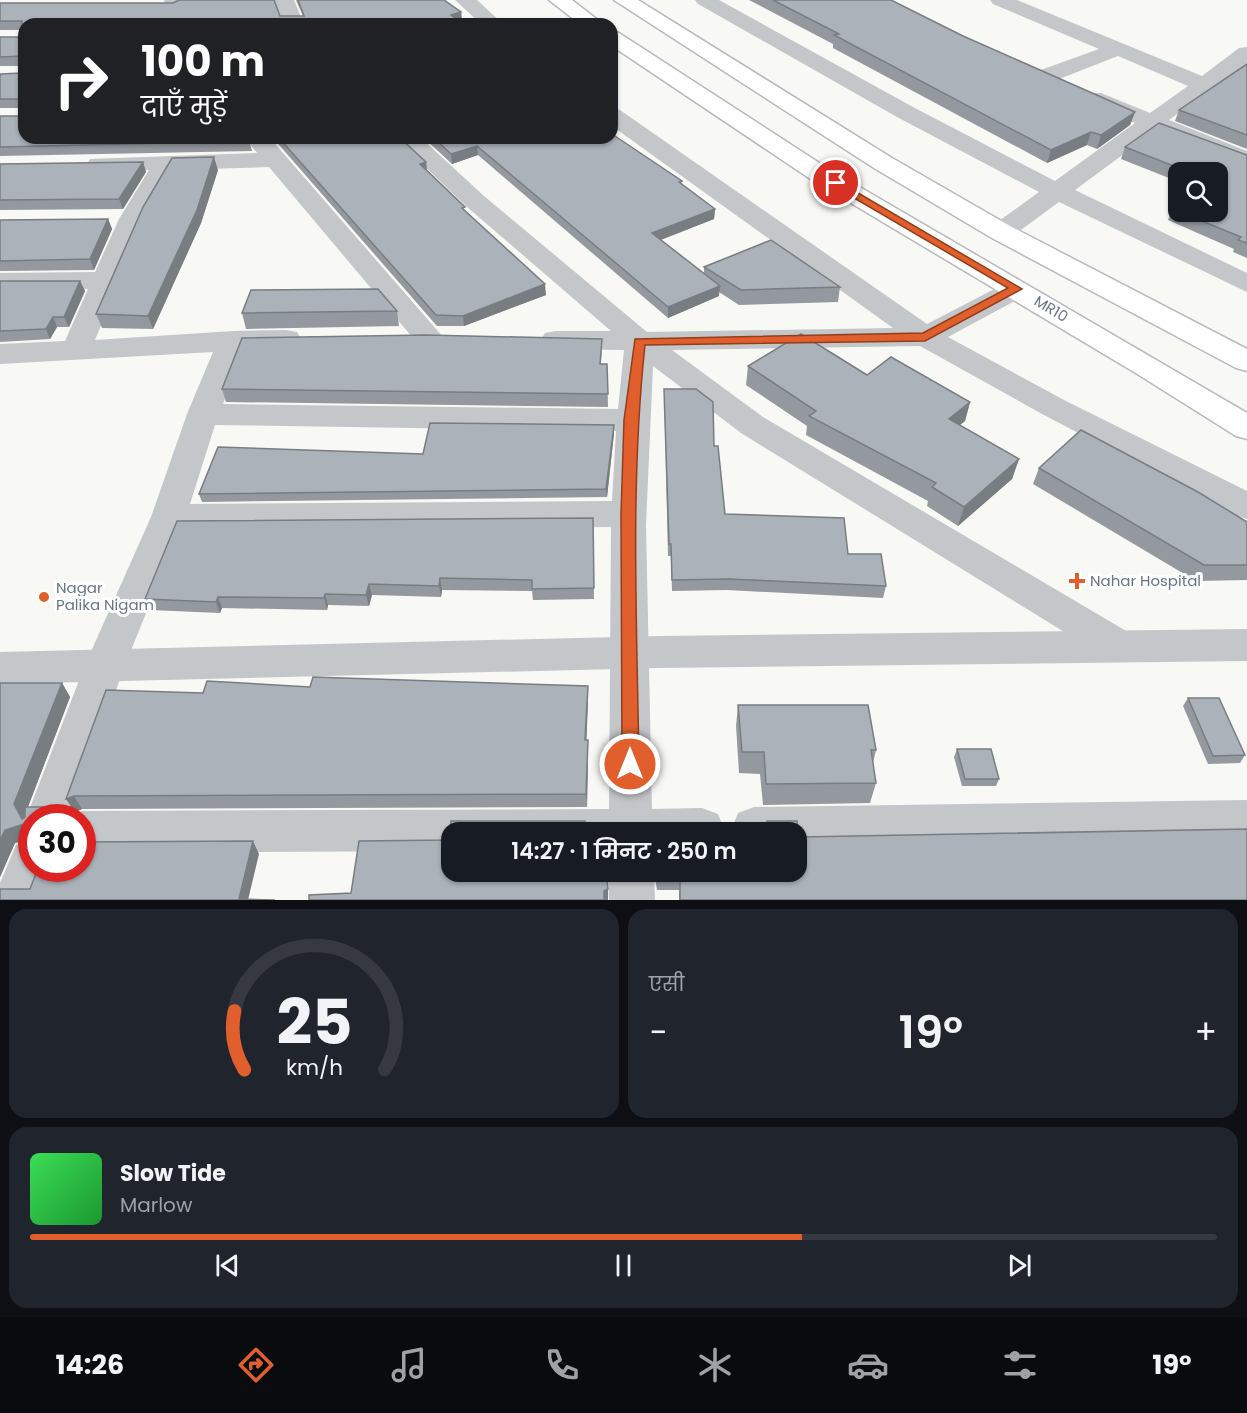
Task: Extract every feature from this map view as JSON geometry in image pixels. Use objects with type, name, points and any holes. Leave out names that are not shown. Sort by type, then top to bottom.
[{"type":"main road","points":[[559,0],[584,18]]},
{"type":"main road","points":[[624,0],[883,164],[1000,232],[1247,361]]},
{"type":"main road","name":"MR10","points":[[618,41],[818,172],[1247,428]]},
{"type":"street","points":[[284,0],[292,18]]},
{"type":"street","points":[[465,0],[486,18]]},
{"type":"street","points":[[705,0],[809,61],[1056,192],[1247,284]]},
{"type":"street","points":[[1000,0],[1205,85]]},
{"type":"street","points":[[152,4],[175,2],[179,18]]},
{"type":"street","points":[[1046,76],[1118,49]]},
{"type":"street","points":[[1000,232],[1247,53]]},
{"type":"street","points":[[1025,66],[1153,123],[1247,160]]},
{"type":"street","points":[[618,119],[925,337],[1053,408],[1247,507]]},
{"type":"street","points":[[262,144],[274,160],[440,337],[394,338]]},
{"type":"street","points":[[413,144],[475,201],[639,341],[752,425],[1119,646]]},
{"type":"street","points":[[71,164],[274,160]]},
{"type":"street","points":[[76,349],[108,280],[121,219],[166,163]]},
{"type":"street","points":[[0,281],[108,280]]},
{"type":"street","points":[[534,339],[639,341],[925,337],[1016,289]]},
{"type":"street","points":[[0,354],[233,340],[313,339]]},
{"type":"street","points":[[53,804],[105,665],[168,517],[203,414],[233,340]]},
{"type":"street","points":[[631,822],[628,514],[631,420],[639,341]]},
{"type":"street","points":[[203,414],[631,420]]},
{"type":"street","points":[[168,517],[628,514]]},
{"type":"street","points":[[0,668],[630,652],[1246,646]]},
{"type":"street","points":[[807,838],[1247,820]]},
{"type":"street","points":[[96,832],[441,841]]},
{"type":"street","points":[[16,900],[23,882]]},
{"type":"street","points":[[632,882],[632,900]]},
{"type":"building","points":[[179,0],[274,0],[280,16],[304,16],[298,0],[444,0],[461,12],[451,15],[455,18],[18,18],[18,21],[0,21],[0,3],[173,3]]},
{"type":"building","points":[[773,0],[891,0],[963,36],[1135,112],[1101,135],[1091,132],[1051,150],[834,35],[839,34]]},
{"type":"building","points":[[0,37],[18,37],[18,56],[0,57]]},
{"type":"building","points":[[1247,64],[1247,135],[1179,110]]},
{"type":"building","points":[[18,73],[18,99],[0,99],[0,74]]},
{"type":"building","points":[[0,116],[18,116],[18,144],[125,144],[0,147]]},
{"type":"building","points":[[1159,123],[1247,155],[1247,243],[1238,240],[1241,237],[1204,222],[1228,222],[1228,162],[1168,164],[1125,147]]},
{"type":"building","points":[[618,138],[682,181],[679,182],[715,209],[652,233],[720,286],[668,307],[477,146],[451,154],[440,144],[618,144]]},
{"type":"building","points":[[284,144],[406,144],[426,162],[420,164],[465,207],[462,208],[545,284],[463,316],[436,315]]},
{"type":"building","points":[[214,157],[197,210],[148,316],[96,314],[143,207],[172,158]]},
{"type":"building","points":[[143,162],[119,199],[0,200],[0,164]]},
{"type":"building","points":[[108,219],[90,259],[0,261],[0,220]]},
{"type":"building","points":[[771,240],[840,287],[741,290],[704,267]]},
{"type":"building","points":[[0,281],[80,281],[64,317],[53,317],[46,329],[0,331]]},
{"type":"building","points":[[378,289],[397,311],[242,313],[251,290]]},
{"type":"building","points":[[801,334],[867,375],[891,357],[970,402],[949,419],[1019,459],[964,507],[932,487],[936,483],[809,416],[816,411],[748,366]]},
{"type":"building","points":[[426,335],[602,339],[600,364],[607,364],[608,394],[222,389],[242,338]]},
{"type":"building","points":[[664,389],[696,389],[713,402],[714,446],[718,446],[725,514],[844,518],[848,554],[881,554],[886,586],[729,579],[672,580]]},
{"type":"building","points":[[430,423],[614,425],[606,489],[199,494],[218,447],[423,454]]},
{"type":"building","points":[[1081,430],[1198,492],[1247,522],[1247,565],[1204,565],[1039,468]]},
{"type":"building","points":[[593,518],[594,588],[532,589],[532,580],[440,578],[439,586],[369,584],[366,595],[325,594],[324,598],[218,597],[216,602],[145,599],[177,521]]},
{"type":"building","points":[[313,677],[588,686],[585,740],[588,740],[586,794],[74,796],[66,799],[106,690],[203,693],[207,681],[310,687]]},
{"type":"building","points":[[0,683],[62,683],[14,804],[18,812],[18,826],[5,830],[0,841]]},
{"type":"building","points":[[1188,698],[1219,698],[1245,755],[1213,756]]},
{"type":"building","points":[[738,705],[868,705],[876,750],[871,750],[876,783],[766,784],[764,752],[742,752]]},
{"type":"building","points":[[957,749],[991,749],[999,779],[965,779]]},
{"type":"building","points":[[451,821],[585,821],[585,822]]},
{"type":"building","points":[[797,821],[797,822],[767,822]]},
{"type":"building","points":[[1247,829],[1247,900],[680,900],[680,882],[807,882],[807,837]]},
{"type":"building","points":[[441,840],[441,882],[607,882],[608,889],[604,891],[604,900],[309,900],[309,895],[351,893],[359,841]]},
{"type":"building","points":[[253,841],[239,899],[275,900],[0,900],[0,889],[30,889],[33,882],[96,882],[96,842]]},
{"type":"place","name":"Nahar Hospital","points":[[1077,581]]},
{"type":"place","name":"Nagar Palika Nigam","points":[[44,597]]},
{"type":"route","points":[[630,764],[628,514],[631,420],[639,341],[925,337],[1016,289],[836,183]]}]
